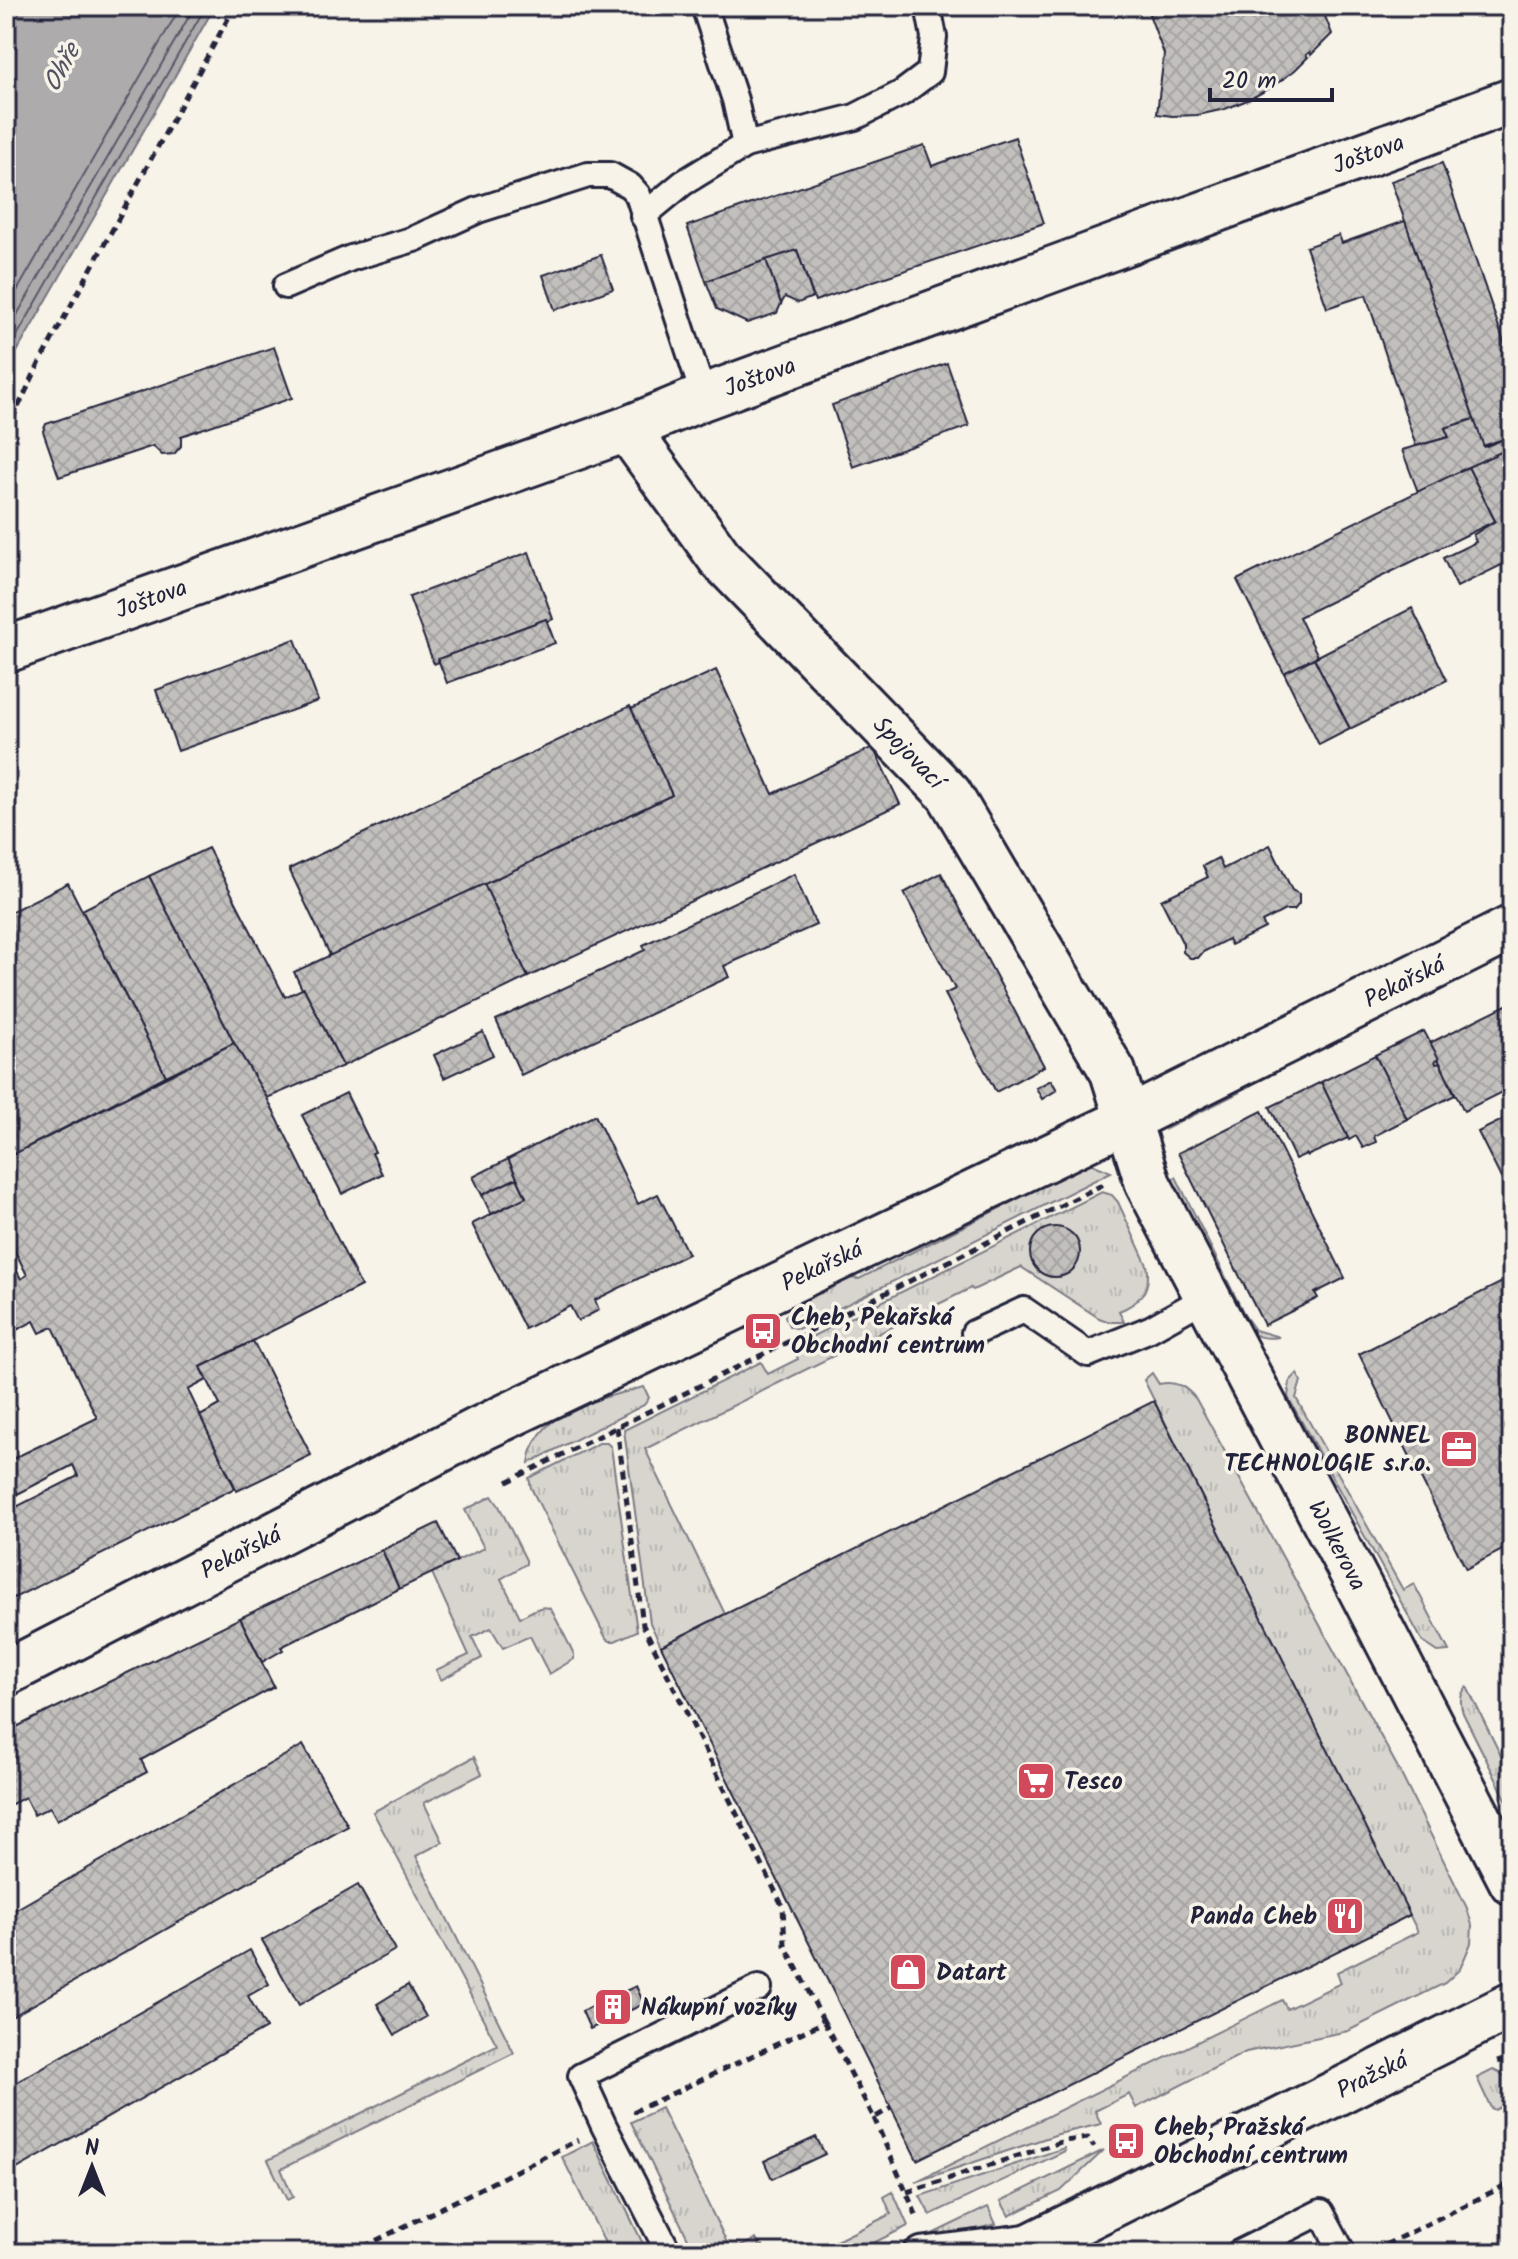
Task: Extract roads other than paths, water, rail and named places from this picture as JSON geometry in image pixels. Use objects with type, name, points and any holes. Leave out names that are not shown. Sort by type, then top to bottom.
[{"type":"street","name":"Joštova","points":[[6,650],[627,429],[704,397],[1512,101]]},
{"type":"street","name":"Spojovací","points":[[627,429],[720,558],[949,794],[1113,1072],[1127,1120]]},
{"type":"street","name":"Pekařská","points":[[6,1673],[480,1429],[1127,1120],[1512,928]]},
{"type":"street","name":"Wolkerova","points":[[1127,1120],[1148,1184],[1512,1882]]},
{"type":"street","name":"Pražská","points":[[1016,2253],[1512,2005]]},
{"type":"lane","points":[[704,6],[735,100],[745,145]]},
{"type":"lane","points":[[643,216],[683,183],[745,145],[855,117],[902,93],[930,72],[934,37],[928,6]]},
{"type":"lane","points":[[286,286],[351,258],[414,239],[478,210],[588,175],[610,175],[630,186],[638,195],[704,397]]},
{"type":"lane","points":[[974,1333],[1024,1310],[1088,1354],[1150,1329],[1207,1297]]},
{"type":"lane","points":[[669,2253],[581,2076],[759,1988]]},
{"type":"lane","points":[[1239,2253],[1321,2212],[1343,2253]]},
{"type":"lane","points":[[915,2253],[1061,2232]]},
{"type":"water","name":"Ohře","points":[[6,6],[215,6],[6,371]]},
{"type":"place","name":"Cheb, Pekařská Obchodní centrum","points":[[763,1331]]},
{"type":"place","name":"BONNEL TECHNOLOGIE s.r.o.","points":[[1459,1449]]},
{"type":"place","name":"Tesco","points":[[1036,1781]]},
{"type":"place","name":"Panda Cheb","points":[[1345,1916]]},
{"type":"place","name":"Datart","points":[[908,1972]]},
{"type":"place","name":"Nákupní vozíky","points":[[613,2007]]},
{"type":"place","name":"Cheb, Pražská Obchodní centrum","points":[[1126,2141]]}]
